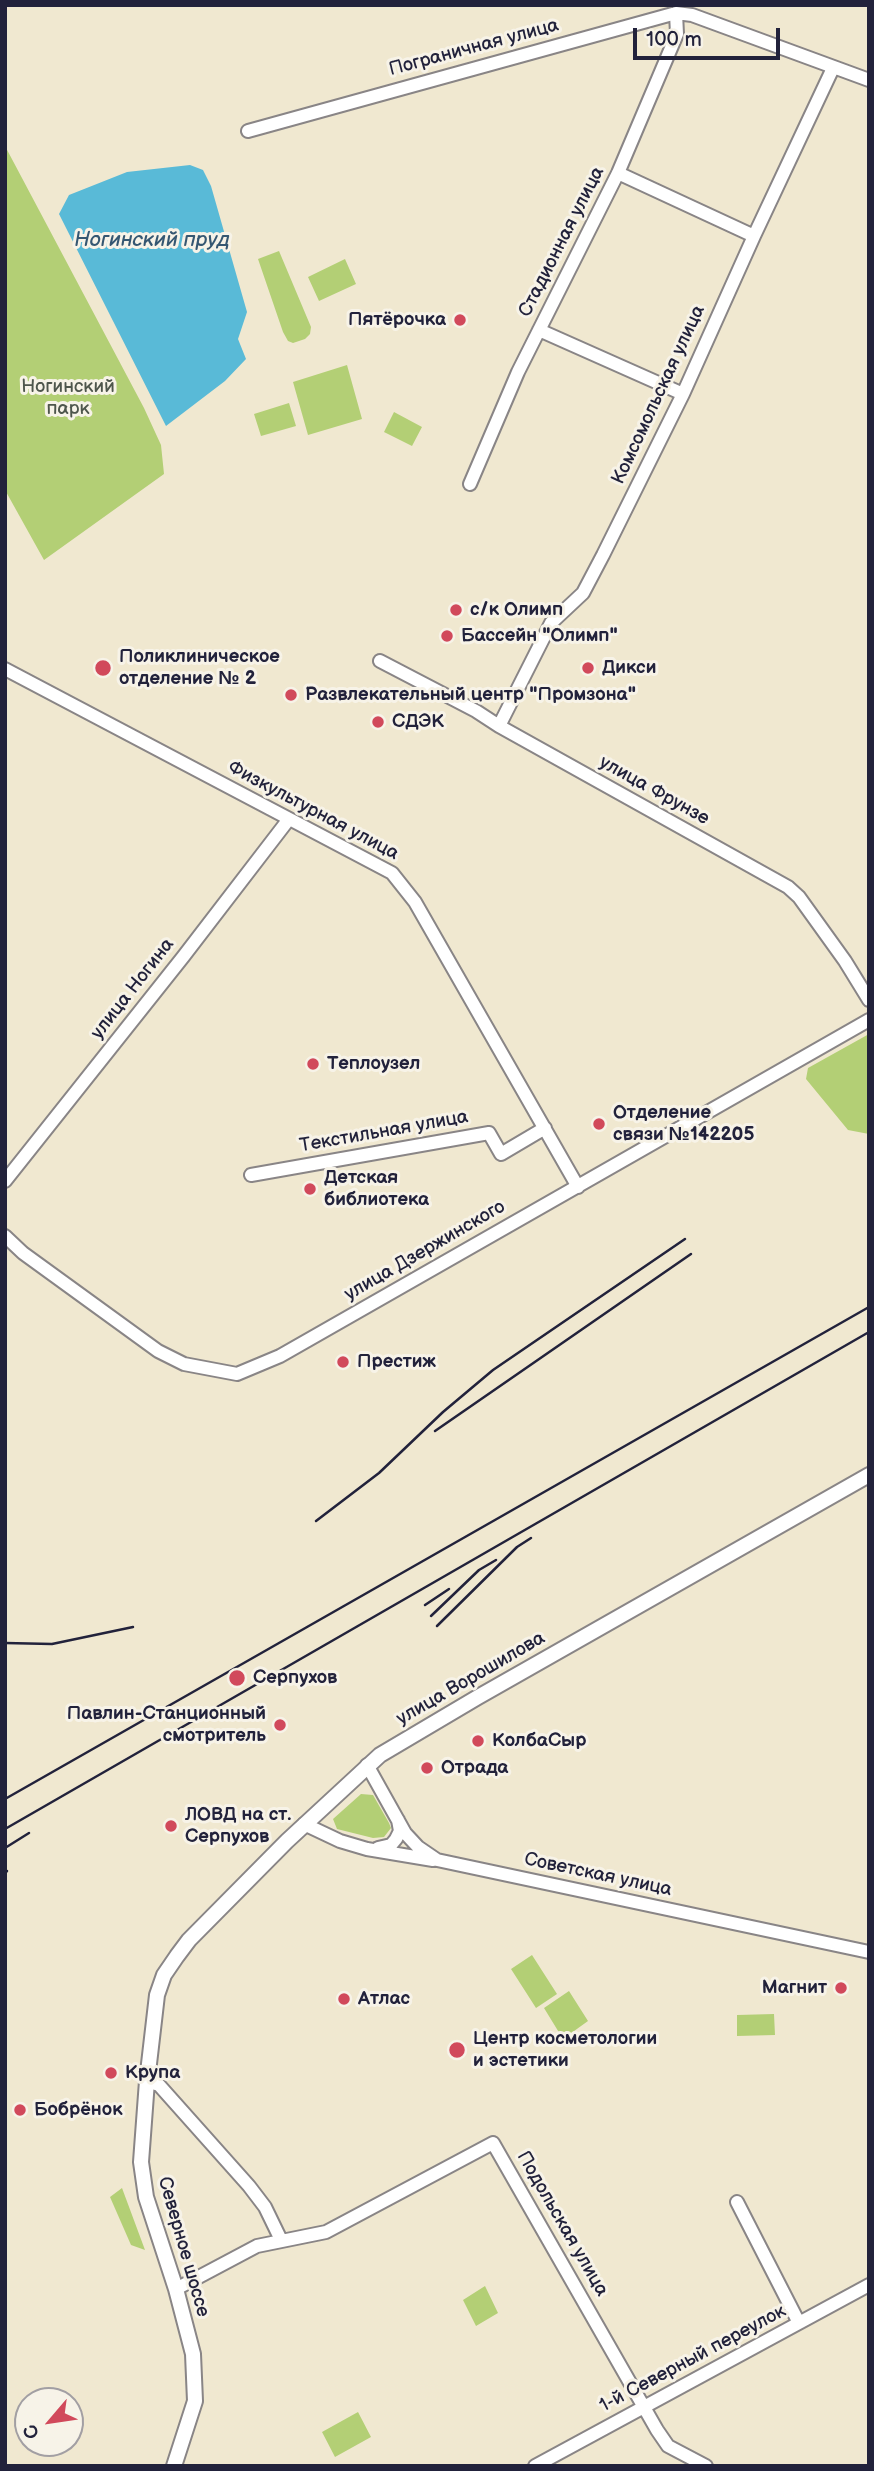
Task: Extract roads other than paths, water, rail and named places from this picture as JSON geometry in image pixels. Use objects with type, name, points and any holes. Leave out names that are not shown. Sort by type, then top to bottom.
[{"type":"main road","name":"улица Ворошилова","points":[[157,1995],[164,1975],[189,1940],[367,1765],[468,1702],[869,1475]]},
{"type":"main road","name":"Северное шоссе","points":[[157,1995],[147,2081],[142,2174],[146,2197],[176,2289],[193,2354],[195,2401],[174,2466]]},
{"type":"street","name":"Пограничная улица","points":[[248,131],[676,13],[692,15],[869,80]]},
{"type":"street","name":"Стадионная улица","points":[[470,484],[502,407],[618,173],[677,33],[676,13]]},
{"type":"street","name":"Комсомольская улица","points":[[499,726],[551,623],[583,593],[683,394],[834,68]]},
{"type":"street","points":[[618,173],[754,236]]},
{"type":"street","points":[[539,330],[683,394]]},
{"type":"street","name":"улица Фрунзе","points":[[380,662],[476,712],[788,887],[807,907],[869,1000]]},
{"type":"street","name":"Физкультурная улица","points":[[5,669],[392,873],[415,902],[578,1187]]},
{"type":"street","name":"улица Ногина","points":[[5,1181],[289,819]]},
{"type":"street","name":"улица Дзержинского","points":[[5,1236],[23,1253],[158,1351],[184,1364],[237,1374],[280,1356],[869,1020]]},
{"type":"street","name":"Текстильная улица","points":[[251,1175],[489,1133],[501,1154],[545,1128]]},
{"type":"street","name":"Советская улица","points":[[367,1765],[411,1840],[437,1860],[869,1952]]},
{"type":"street","points":[[367,1849],[391,1844],[400,1831],[398,1819]]},
{"type":"street","points":[[304,1824],[340,1841],[367,1849],[437,1860]]},
{"type":"street","points":[[147,2081],[159,2085],[249,2186],[265,2207],[281,2240]]},
{"type":"street","name":"Подольская улица","points":[[176,2289],[257,2246],[330,2231],[493,2143],[668,2446],[706,2466]]},
{"type":"street","points":[[737,2202],[799,2323]]},
{"type":"street","name":"1-й Северный переулок","points":[[535,2466],[869,2285]]},
{"type":"water","name":"Ногинский пруд","points":[[190,165],[203,170],[211,186],[247,312],[238,339],[246,359],[225,381],[166,426],[59,214],[69,195],[127,172]]},
{"type":"railway","points":[[316,1521],[379,1473],[443,1412],[493,1370],[685,1239]]},
{"type":"railway","points":[[435,1431],[691,1254]]},
{"type":"railway","points":[[5,1799],[869,1307]]},
{"type":"railway","points":[[5,1829],[869,1332]]},
{"type":"railway","points":[[437,1626],[517,1547],[531,1538]]},
{"type":"railway","points":[[431,1616],[479,1570],[496,1560]]},
{"type":"railway","points":[[425,1605],[449,1589]]},
{"type":"railway","points":[[5,1643],[52,1644],[133,1627]]},
{"type":"railway","points":[[5,1848],[29,1833]]},
{"type":"place","name":"Пятёрочка","points":[[460,320]]},
{"type":"place","name":"с/к Олимп","points":[[456,610]]},
{"type":"place","name":"Бассейн \"Олимп\"","points":[[447,636]]},
{"type":"place","name":"Поликлиническое отделение № 2","points":[[103,668]]},
{"type":"place","name":"Дикси","points":[[588,668]]},
{"type":"place","name":"Развлекательный центр \"Промзона\"","points":[[291,695]]},
{"type":"place","name":"СДЭК","points":[[378,722]]},
{"type":"place","name":"Теплоузел","points":[[313,1064]]},
{"type":"place","name":"Отделение связи №142205","points":[[599,1124]]},
{"type":"place","name":"Детская библиотека","points":[[310,1189]]},
{"type":"place","name":"Престиж","points":[[343,1362]]},
{"type":"place","name":"Серпухов","points":[[237,1678]]},
{"type":"place","name":"Павлин-Станционный смотритель","points":[[280,1725]]},
{"type":"place","name":"КолбаСыр","points":[[478,1741]]},
{"type":"place","name":"Отрада","points":[[427,1768]]},
{"type":"place","name":"ЛОВД на ст. Серпухов","points":[[171,1826]]},
{"type":"place","name":"Магнит","points":[[841,1988]]},
{"type":"place","name":"Атлас","points":[[344,1999]]},
{"type":"place","name":"Центр косметологии и эстетики","points":[[457,2050]]},
{"type":"place","name":"Крупа","points":[[111,2073]]},
{"type":"place","name":"Бобрёнок","points":[[20,2110]]},
{"type":"park label","name":"Ногинский парк","points":[[68,398]]}]
